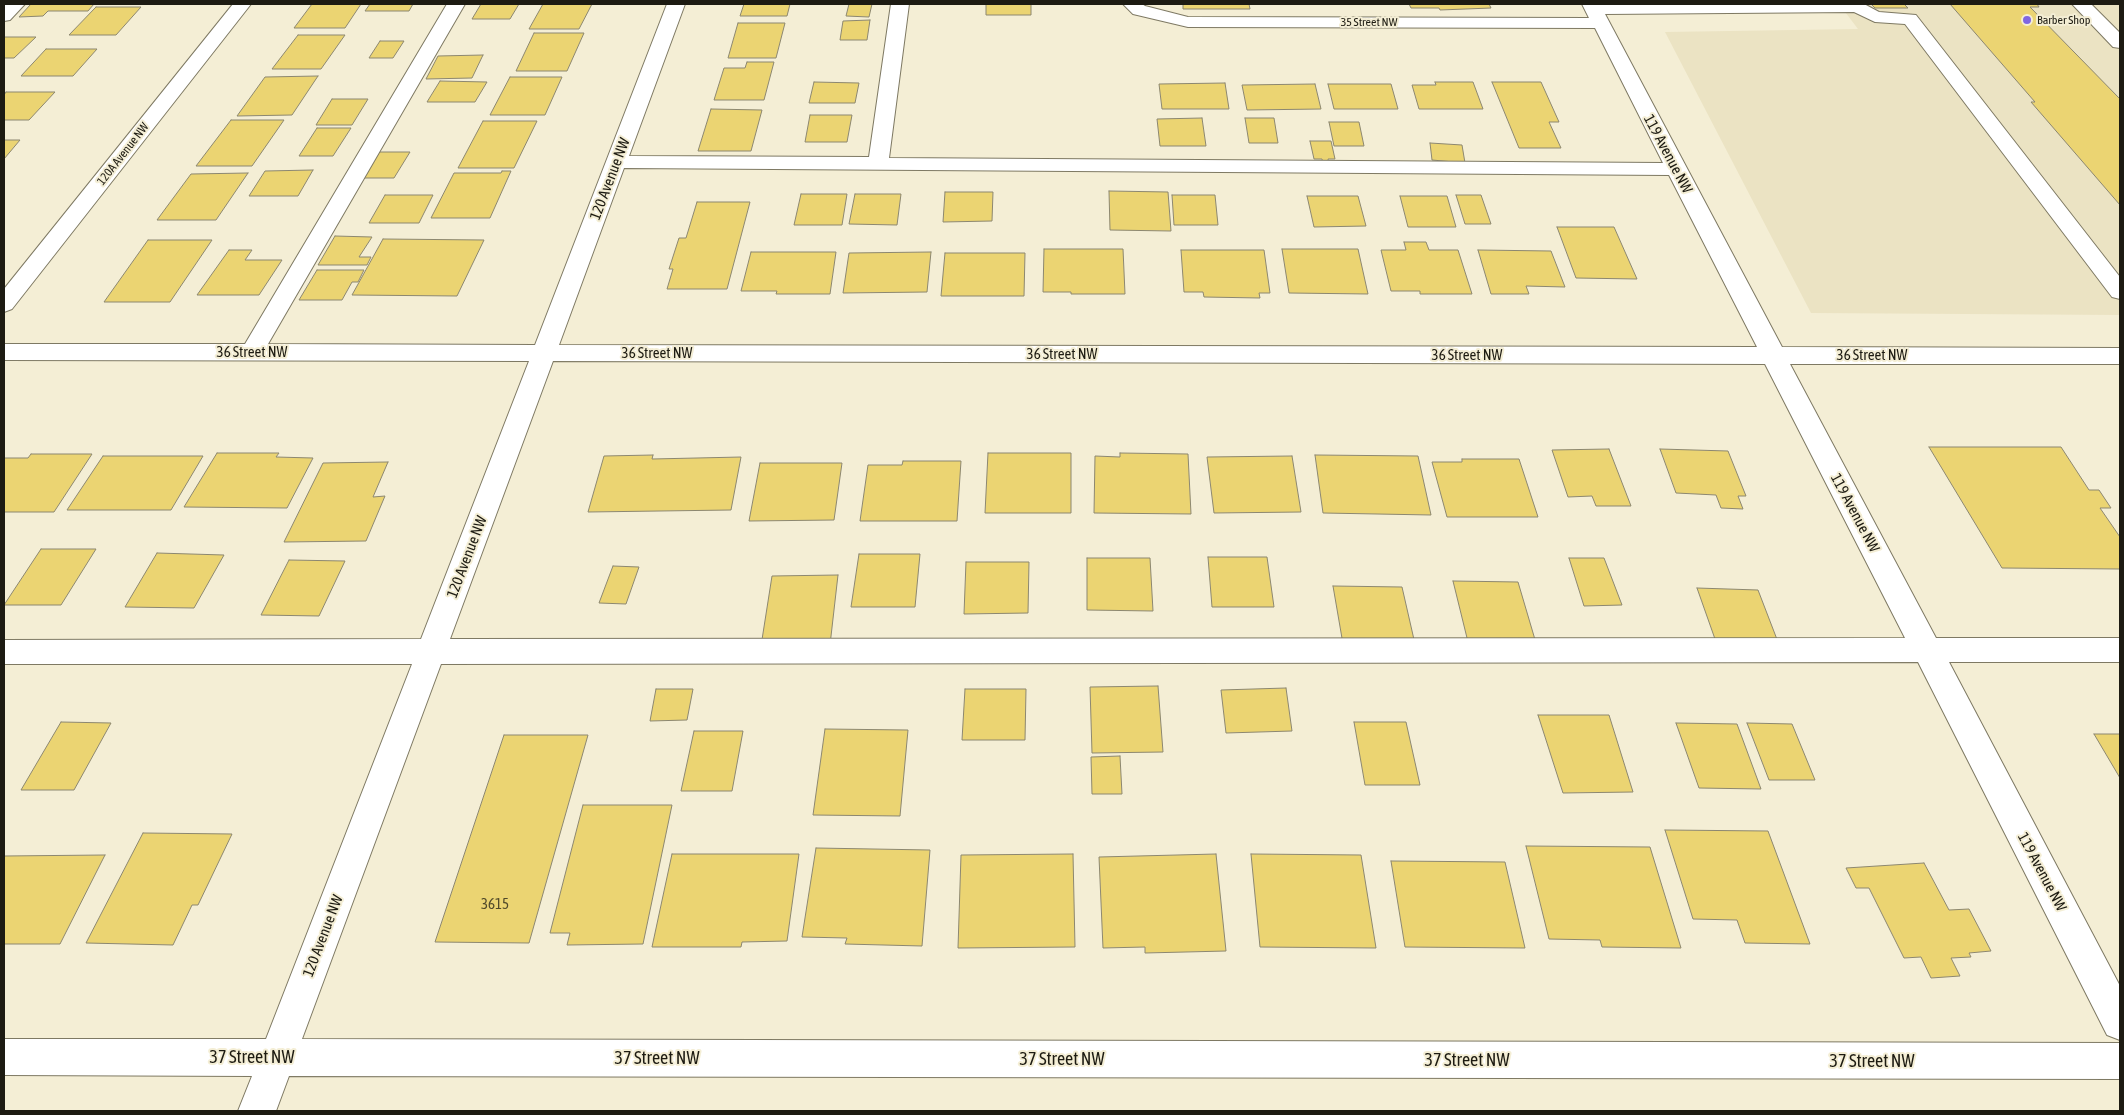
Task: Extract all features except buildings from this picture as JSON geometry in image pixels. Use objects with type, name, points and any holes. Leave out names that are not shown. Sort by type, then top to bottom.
[{"type":"street","points":[[4,16],[16,4]]},
{"type":"street","name":"120A Avenue NW","points":[[4,304],[242,4]]},
{"type":"street","points":[[252,352],[456,4]]},
{"type":"street","name":"120 Avenue NW","points":[[257,1111],[676,4]]},
{"type":"street","points":[[878,164],[900,4]]},
{"type":"street","points":[[1340,4],[1345,22]]},
{"type":"street","points":[[2081,4],[2120,43]]},
{"type":"street","points":[[1855,6],[1875,17],[1910,19],[2120,292]]},
{"type":"street","name":"35 Street NW","points":[[1135,7],[1188,22],[1345,22],[1595,12],[1855,6]]},
{"type":"street","name":"119 Avenue NW","points":[[1595,12],[2120,1022]]},
{"type":"street","points":[[616,162],[1676,168]]},
{"type":"street","name":"36 Street NW","points":[[4,352],[2120,356]]},
{"type":"street","points":[[4,652],[2120,650]]},
{"type":"street","name":"37 Street NW","points":[[4,1056],[2120,1061]]},
{"type":"shaded area","points":[[1839,4],[2120,4],[2120,315],[1811,313],[1665,32],[1858,29]]},
{"type":"place","name":"Barber Shop","points":[[2027,20]]}]
